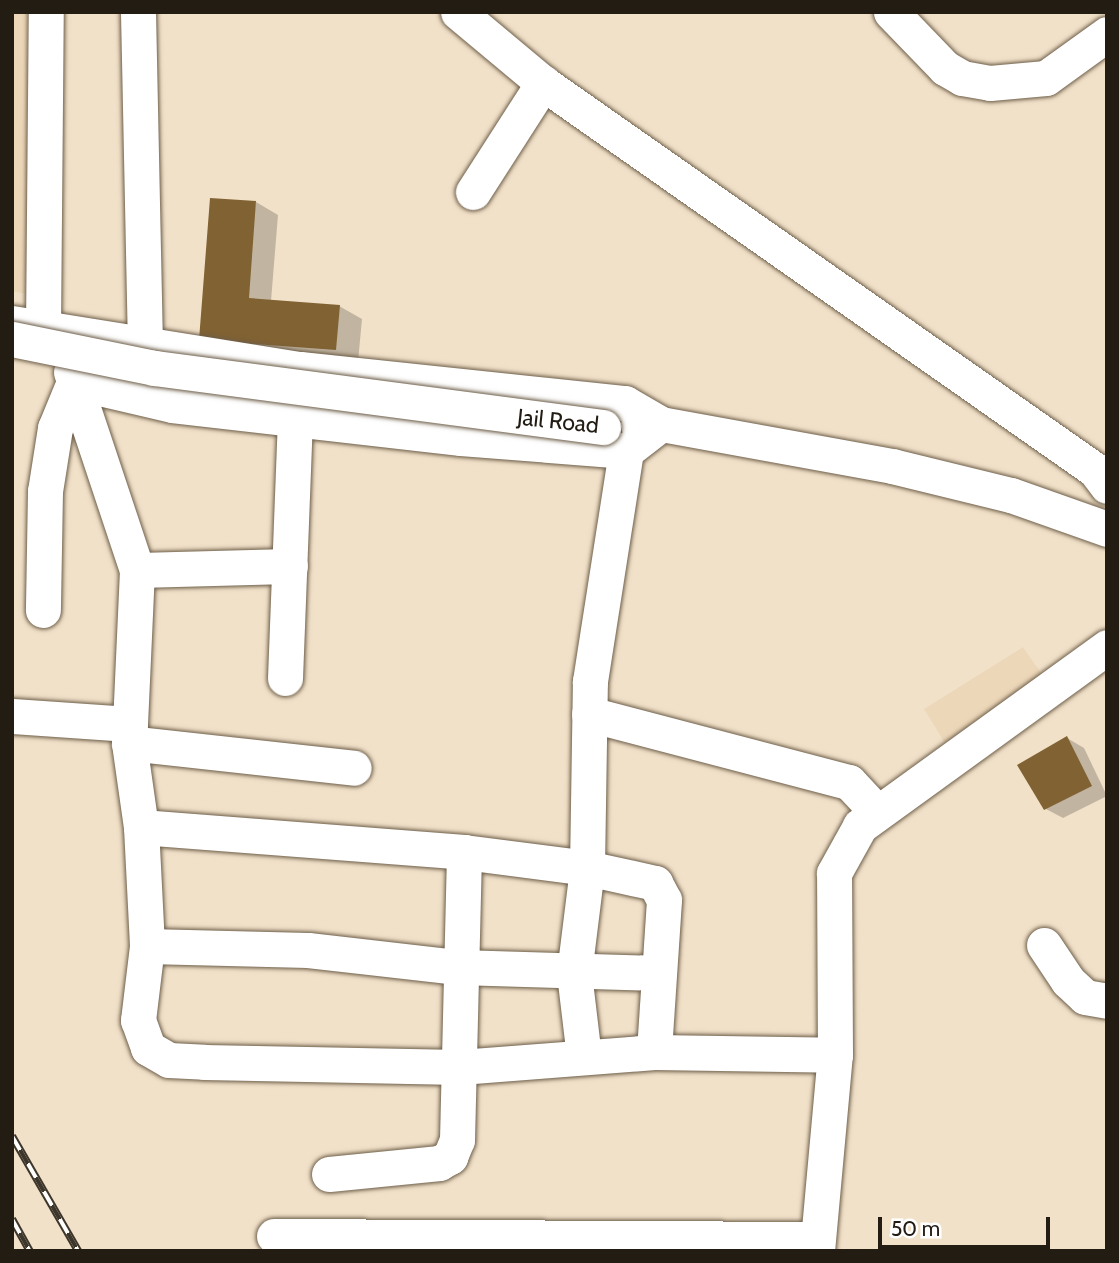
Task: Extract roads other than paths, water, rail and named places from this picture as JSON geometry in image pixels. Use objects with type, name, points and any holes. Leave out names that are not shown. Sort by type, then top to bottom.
[{"type":"street","points":[[46,12],[32,331],[74,382],[137,570],[129,734],[141,827],[147,946],[138,1020],[148,1048],[169,1060],[460,1066],[654,1052],[835,1055]]},
{"type":"street","points":[[138,12],[145,346]]},
{"type":"street","points":[[891,12],[945,68],[962,78],[990,83],[1046,78],[1107,34]]},
{"type":"street","points":[[468,16],[543,83],[1095,470],[1107,486]]},
{"type":"street","points":[[472,192],[543,83]]},
{"type":"street","points":[[32,331],[300,369],[625,403],[661,424]]},
{"type":"street","name":"Jail Road","points":[[32,331],[168,370],[615,439],[661,424],[892,466],[1104,524]]},
{"type":"street","points":[[74,382],[173,405],[295,418],[615,439],[590,681],[587,868],[573,973],[584,1057]]},
{"type":"street","points":[[43,610],[46,491],[55,428],[74,382]]},
{"type":"street","points":[[285,678],[295,418]]},
{"type":"street","points":[[137,570],[290,566]]},
{"type":"street","points":[[274,1236],[370,1244],[817,1245],[835,1055],[834,873],[860,826],[1107,647]]},
{"type":"street","points":[[589,714],[849,782],[878,813]]},
{"type":"street","points":[[12,716],[354,768]]},
{"type":"street","points":[[141,827],[464,852],[587,868],[655,883],[664,900],[654,1052]]},
{"type":"street","points":[[329,1174],[414,1168],[450,1157],[459,1121],[458,967],[464,852]]},
{"type":"street","points":[[1044,945],[1068,981],[1086,997],[1107,1001]]},
{"type":"street","points":[[147,946],[308,950],[458,967],[573,973],[659,973]]},
{"type":"railway","points":[[12,1136],[78,1251]]},
{"type":"railway","points":[[12,1219],[30,1251]]}]
